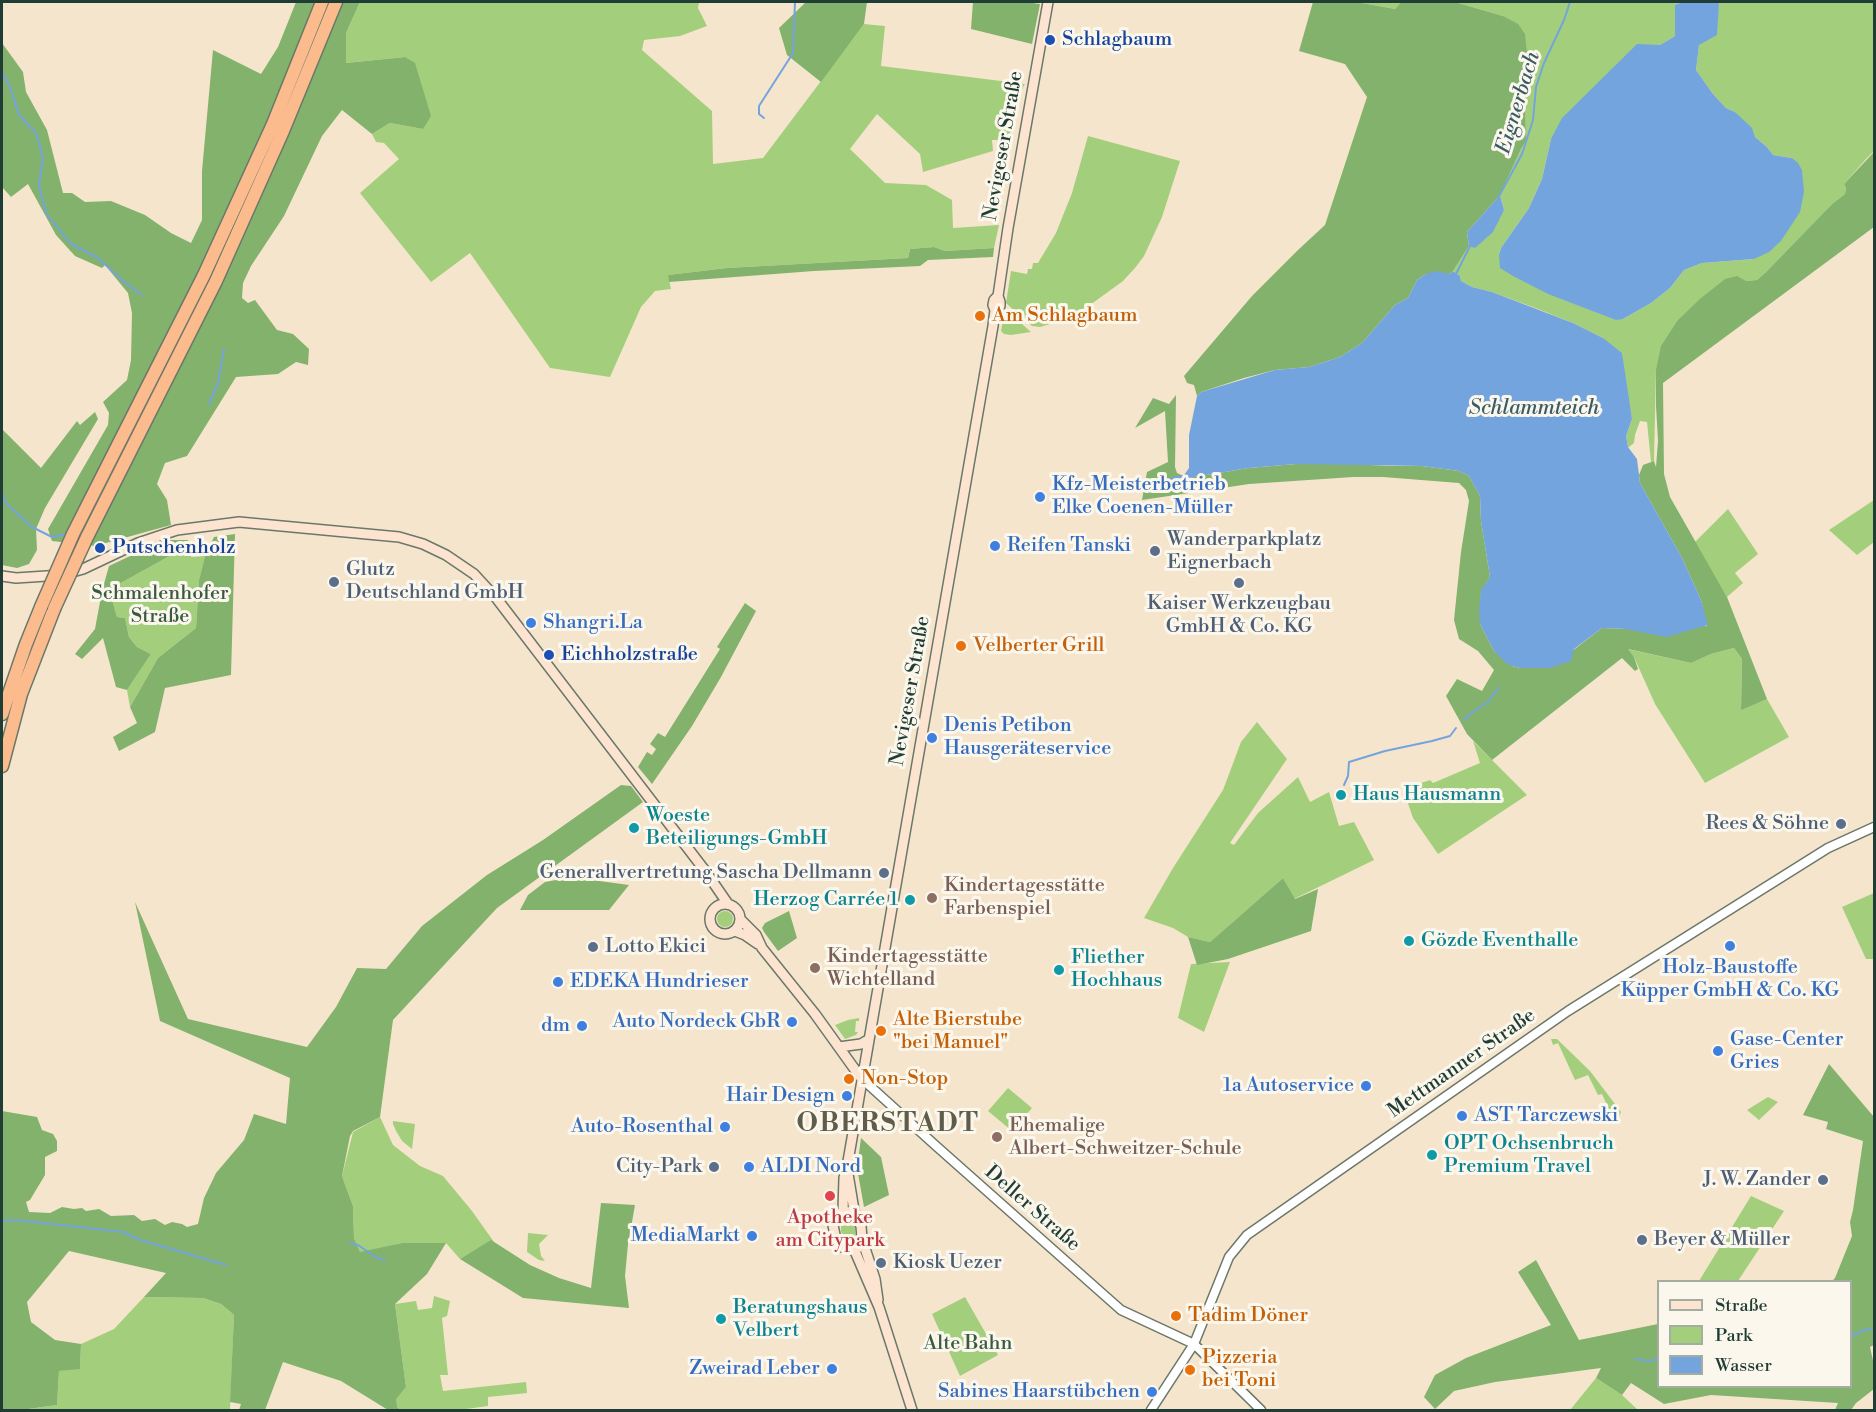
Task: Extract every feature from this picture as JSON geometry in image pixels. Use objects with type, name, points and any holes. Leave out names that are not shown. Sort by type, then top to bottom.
[{"type":"highway","points":[[2,714],[18,665],[73,534],[204,275],[273,124],[322,2]]},
{"type":"highway","points":[[2,766],[21,694],[54,609],[87,537],[216,281],[283,131],[336,2]]},
{"type":"main road","name":"Nevigeser Straße","points":[[843,1211],[842,1189],[995,310],[1000,306],[998,296],[1048,2]]},
{"type":"main road","points":[[2,576],[16,578],[62,575],[83,569],[138,543],[177,530],[239,522],[399,537],[423,544],[461,564],[474,574],[497,599],[728,904],[736,908],[740,919],[756,935],[762,948],[861,1078]]},
{"type":"main road","points":[[709,876],[716,907]]},
{"type":"main road","points":[[728,904],[716,907],[711,915],[712,927],[722,934],[729,934],[739,926],[740,919]]},
{"type":"main road","points":[[735,931],[745,935],[762,948]]},
{"type":"main road","points":[[839,1047],[861,1044],[868,1040]]},
{"type":"main road","points":[[847,1167],[855,1216],[861,1226],[862,1239],[875,1279],[879,1307]]},
{"type":"main road","points":[[855,1216],[843,1211],[838,1215],[833,1225],[836,1240],[842,1247],[854,1249],[861,1244],[862,1239]]},
{"type":"main road","points":[[854,1249],[879,1307],[912,1410]]},
{"type":"street","name":"Mettmanner Straße","points":[[1151,1410],[1194,1344],[1229,1257],[1247,1236],[1568,1011],[1828,849],[1875,827]]},
{"type":"street","name":"Deller Straße","points":[[861,1078],[1122,1310],[1194,1344],[1261,1410]]},
{"type":"green space","points":[[296,2],[360,2],[346,33],[346,63],[405,57],[415,63],[431,116],[423,129],[390,123],[372,134],[342,110],[322,136],[284,216],[251,266],[243,283],[242,298],[248,303],[255,300],[277,330],[293,334],[309,349],[308,365],[296,362],[278,374],[236,377],[187,456],[165,463],[157,484],[167,500],[171,525],[95,546],[52,541],[48,529],[108,425],[109,413],[103,402],[127,380],[131,360],[132,313],[128,293],[105,265],[102,268],[75,256],[56,235],[28,184],[11,197],[2,187],[2,43],[23,72],[26,92],[47,130],[63,193],[72,193],[85,202],[111,201],[145,215],[171,233],[191,243],[202,220],[202,171],[213,50],[261,74],[278,47]]},
{"type":"green space","points":[[360,2],[699,2],[698,8],[707,26],[680,36],[644,40],[642,50],[712,111],[713,164],[763,158],[864,24],[885,26],[881,66],[1025,84],[1015,101],[1009,140],[992,140],[993,151],[923,172],[920,154],[877,114],[850,149],[885,183],[926,185],[952,200],[953,228],[999,225],[994,248],[945,251],[934,247],[910,249],[908,258],[727,268],[668,275],[671,289],[655,291],[641,307],[610,377],[550,368],[470,253],[431,282],[360,193],[399,159],[384,143],[376,142],[372,134],[390,123],[423,129],[405,57],[346,63],[346,33]]},
{"type":"green space","points":[[806,2],[867,2],[864,24],[821,82],[787,55],[779,28]]},
{"type":"green space","points":[[973,2],[1040,4],[1032,44],[971,29]]},
{"type":"green space","points":[[1313,2],[1362,2],[1395,9],[1401,2],[1455,2],[1503,16],[1518,24],[1525,34],[1527,54],[1526,141],[1500,195],[1467,232],[1469,246],[1453,271],[1449,274],[1426,274],[1417,280],[1408,298],[1395,305],[1362,343],[1340,357],[1309,367],[1275,370],[1244,378],[1201,392],[1197,396],[1194,385],[1187,383],[1184,376],[1252,296],[1325,225],[1367,97],[1345,64],[1299,51]]},
{"type":"green space","points":[[1362,2],[1401,2],[1395,9]]},
{"type":"green space","points":[[1455,2],[1682,2],[1675,5],[1675,36],[1660,45],[1551,139],[1542,179],[1529,208],[1501,248],[1499,255],[1623,319],[1651,303],[1670,288],[1684,270],[1702,263],[1754,259],[1792,158],[1773,155],[1735,112],[1726,108],[1713,94],[1696,70],[1699,45],[1718,9],[1719,2],[1874,2],[1874,151],[1844,184],[1845,194],[1832,204],[1757,280],[1746,281],[1656,370],[1654,461],[1651,462],[1647,422],[1640,421],[1634,443],[1628,447],[1626,436],[1632,419],[1629,404],[1603,338],[1538,309],[1472,287],[1461,281],[1460,276],[1453,271],[1469,246],[1475,247],[1504,210],[1500,195],[1526,141],[1527,54],[1503,16]]},
{"type":"green space","points":[[1088,136],[1180,161],[1162,217],[1144,256],[1135,268],[1123,281],[1090,305],[1060,321],[1040,327],[1032,326],[1025,320],[1024,314],[1020,316],[1006,303],[1011,271],[1027,274],[1028,269],[1032,269],[1033,263],[1038,263],[1056,233],[1072,193]]},
{"type":"green space","points":[[1874,152],[1874,227],[1663,383],[1664,474],[1670,497],[1727,597],[1767,699],[1741,710],[1742,659],[1734,648],[1711,654],[1691,663],[1628,649],[1638,669],[1635,671],[1622,658],[1492,760],[1467,734],[1446,696],[1457,679],[1482,691],[1494,670],[1478,651],[1459,639],[1454,620],[1469,501],[1466,490],[1459,483],[1353,477],[1249,484],[1142,500],[1147,472],[1168,462],[1165,411],[1135,428],[1153,398],[1169,404],[1176,395],[1175,467],[1177,473],[1188,478],[1249,468],[1330,463],[1422,466],[1459,471],[1469,476],[1480,496],[1481,521],[1490,577],[1481,591],[1480,624],[1494,651],[1512,666],[1550,668],[1602,628],[1707,626],[1701,600],[1682,558],[1640,483],[1639,475],[1643,465],[1654,461],[1656,467],[1658,441],[1656,370],[1661,346],[1678,320],[1725,279],[1737,276],[1746,281],[1757,280],[1766,272],[1832,204],[1845,194],[1844,184]]},
{"type":"green space","points":[[934,247],[945,251],[994,248],[993,257],[928,260],[920,266],[669,282],[668,275],[727,268],[908,258],[910,249]]},
{"type":"green space","points":[[1005,309],[1031,332],[1004,334],[1001,331]]},
{"type":"green space","points":[[95,412],[98,419],[45,508],[36,529],[37,550],[29,564],[17,568],[2,565],[2,429],[41,468],[77,421],[80,425]]},
{"type":"green space","points":[[1874,500],[1874,542],[1857,555],[1829,530]]},
{"type":"green space","points":[[1728,509],[1758,554],[1735,573],[1743,583],[1727,597],[1695,542]]},
{"type":"green space","points":[[235,534],[231,675],[165,688],[155,732],[119,751],[113,737],[137,723],[130,707],[158,658],[196,628],[199,580],[205,556],[214,537]]},
{"type":"green space","points":[[164,540],[188,540],[191,557],[175,553],[119,584],[111,596],[117,617],[125,618],[129,637],[137,647],[151,654],[127,690],[116,687],[103,638],[82,659],[75,654],[95,629],[109,566]]},
{"type":"green space","name":"Schmalenhofer Straße","points":[[175,553],[191,557],[205,556],[199,580],[196,628],[158,658],[130,707],[127,690],[151,654],[137,647],[129,637],[125,618],[117,617],[111,596],[119,584]]},
{"type":"green space","points":[[745,603],[756,611],[692,726],[652,784],[638,767],[647,752],[652,755],[656,749],[650,744],[658,733],[665,737],[720,649],[717,647]]},
{"type":"green space","points":[[1734,648],[1742,659],[1741,709],[1767,699],[1789,737],[1705,783],[1655,704],[1634,657],[1627,649],[1691,663],[1711,654]]},
{"type":"green space","points":[[1257,722],[1287,759],[1230,843],[1234,845],[1258,813],[1298,777],[1310,802],[1329,792],[1339,826],[1354,822],[1374,860],[1294,899],[1283,878],[1210,942],[1188,937],[1173,928],[1144,918],[1223,790],[1241,742]]},
{"type":"green space","points":[[1473,741],[1527,795],[1438,854],[1413,818],[1403,789],[1430,780],[1433,783],[1480,763]]},
{"type":"green space","points":[[621,785],[631,786],[643,802],[497,908],[393,1020],[380,1117],[353,1131],[350,1136],[342,1176],[353,1206],[354,1238],[360,1252],[402,1243],[446,1243],[427,1274],[395,1304],[406,1387],[396,1399],[397,1407],[401,1410],[388,1410],[341,1381],[283,1362],[265,1410],[239,1410],[241,1404],[230,1402],[234,1315],[221,1304],[203,1298],[144,1297],[166,1273],[69,1251],[27,1302],[31,1322],[55,1340],[81,1344],[80,1369],[59,1371],[57,1405],[2,1410],[2,1111],[37,1117],[42,1130],[53,1134],[57,1141],[57,1151],[45,1157],[45,1175],[30,1200],[26,1202],[29,1212],[50,1213],[62,1207],[82,1208],[86,1211],[99,1209],[111,1216],[134,1215],[142,1221],[155,1219],[165,1225],[172,1222],[187,1227],[198,1224],[204,1198],[216,1173],[244,1140],[254,1114],[286,1124],[290,1078],[160,1021],[135,902],[188,1019],[307,1047],[336,1007],[357,968],[386,969],[422,926],[487,875],[543,840]]},
{"type":"green space","points":[[567,878],[629,885],[609,910],[520,910],[528,895],[545,882]]},
{"type":"green space","points":[[1283,878],[1295,899],[1318,889],[1311,931],[1228,959],[1197,965],[1188,937],[1210,942]]},
{"type":"green space","points":[[1874,893],[1874,959],[1866,959],[1842,907]]},
{"type":"green space","points":[[725,911],[731,913],[733,919],[731,925],[725,927],[719,925],[717,919],[719,913]]},
{"type":"green space","points":[[789,911],[797,938],[778,951],[762,928],[765,923]]},
{"type":"green space","points":[[1230,962],[1204,1032],[1178,1018],[1191,964]]},
{"type":"green space","points":[[859,1018],[859,1021],[856,1021],[855,1032],[858,1032],[856,1035],[845,1039],[835,1025]]},
{"type":"green space","points":[[1551,1039],[1557,1039],[1590,1071],[1621,1112],[1619,1117],[1616,1119],[1611,1114],[1602,1094],[1598,1095],[1588,1075],[1575,1080],[1558,1043],[1553,1045]]},
{"type":"green space","points":[[1829,1064],[1874,1117],[1874,1345],[1870,1347],[1874,1365],[1874,1389],[1851,1410],[1835,1410],[1838,1403],[1711,1395],[1664,1404],[1631,1383],[1622,1395],[1596,1378],[1601,1368],[1495,1382],[1454,1391],[1435,1409],[1424,1397],[1435,1375],[1466,1358],[1551,1325],[1518,1272],[1536,1260],[1579,1340],[1657,1324],[1657,1388],[1852,1388],[1852,1280],[1833,1280],[1852,1236],[1850,1222],[1863,1141],[1826,1129],[1828,1122],[1803,1115]]},
{"type":"green space","points":[[1008,1088],[1032,1108],[1012,1131],[988,1111]]},
{"type":"green space","points":[[1768,1097],[1778,1102],[1759,1120],[1747,1110]]},
{"type":"green space","points":[[380,1117],[393,1145],[420,1166],[443,1176],[494,1242],[491,1241],[460,1259],[446,1243],[402,1243],[360,1253],[354,1238],[353,1206],[342,1176],[353,1132]]},
{"type":"green space","points":[[393,1121],[415,1124],[412,1149],[402,1141]]},
{"type":"green space","points":[[861,1138],[881,1157],[889,1195],[864,1207],[857,1168]]},
{"type":"green space","points":[[1751,1196],[1784,1211],[1739,1280],[1700,1280]]},
{"type":"green space","points":[[601,1203],[635,1205],[625,1276],[629,1308],[523,1298],[460,1259],[491,1240],[530,1265],[559,1278],[591,1288]]},
{"type":"green space","points":[[847,1219],[853,1223],[855,1229],[855,1237],[850,1241],[844,1239],[841,1231],[841,1224]]},
{"type":"green space","points":[[528,1233],[548,1235],[539,1244],[541,1256],[545,1261],[527,1252]]},
{"type":"green space","points":[[434,1296],[450,1301],[447,1316],[442,1318],[448,1375],[440,1375],[443,1391],[526,1382],[527,1393],[488,1397],[488,1406],[459,1410],[401,1410],[397,1407],[395,1399],[406,1387],[395,1304],[416,1301],[418,1310],[432,1308]]},
{"type":"green space","points":[[144,1297],[203,1298],[221,1304],[234,1315],[230,1410],[21,1410],[57,1405],[59,1371],[80,1368],[81,1344],[114,1329]]},
{"type":"green space","name":"Alte Bahn","points":[[965,1297],[998,1355],[960,1376],[932,1314]]},
{"type":"green space","points":[[1596,1378],[1622,1395],[1638,1410],[1570,1410]]},
{"type":"water","points":[[1682,2],[1719,2],[1717,35],[1699,45],[1696,70],[1713,94],[1726,108],[1735,112],[1752,128],[1755,137],[1773,155],[1792,158],[1798,163],[1802,170],[1804,192],[1800,212],[1781,241],[1769,252],[1754,259],[1702,263],[1684,270],[1670,288],[1651,303],[1623,319],[1616,320],[1548,294],[1513,276],[1500,268],[1499,255],[1501,248],[1529,208],[1542,179],[1551,139],[1562,118],[1637,44],[1660,45],[1675,36],[1675,5]]},
{"type":"water","points":[[1500,195],[1504,210],[1493,232],[1475,248],[1469,246],[1467,232]]},
{"type":"water","name":"Schlammteich","points":[[1436,271],[1449,274],[1453,271],[1460,276],[1461,281],[1472,287],[1492,292],[1573,323],[1603,338],[1622,353],[1632,419],[1626,436],[1628,447],[1637,459],[1640,483],[1682,558],[1701,600],[1708,625],[1666,637],[1626,629],[1602,628],[1574,649],[1571,661],[1550,668],[1512,666],[1494,651],[1480,624],[1481,590],[1490,577],[1481,521],[1480,496],[1469,476],[1459,471],[1422,466],[1296,464],[1249,468],[1188,478],[1165,485],[1159,484],[1173,477],[1184,475],[1189,468],[1189,435],[1197,396],[1201,392],[1275,370],[1309,367],[1340,357],[1362,343],[1395,305],[1408,298],[1417,280]]},
{"type":"waterway","points":[[764,118],[759,114],[759,106],[793,53],[795,2]]},
{"type":"waterway","name":"Eignerbach","points":[[1498,198],[1522,154],[1533,120],[1536,87],[1570,2]]},
{"type":"waterway","points":[[2,72],[10,87],[19,115],[36,133],[43,158],[39,186],[46,213],[70,243],[98,258],[142,295]]},
{"type":"waterway","name":"Eignerbach","points":[[1456,274],[1471,244]]},
{"type":"waterway","points":[[209,404],[218,383],[224,349]]},
{"type":"waterway","points":[[2,493],[6,503],[32,527],[52,537],[67,534]]},
{"type":"waterway","points":[[1464,720],[1488,702],[1499,687]]},
{"type":"waterway","points":[[1344,785],[1348,776],[1349,762],[1450,736],[1456,728]]},
{"type":"waterway","points":[[2,1221],[15,1220],[124,1232],[137,1239],[226,1265]]},
{"type":"waterway","points":[[350,1243],[385,1260]]},
{"type":"waterway","points":[[1852,1336],[1874,1328]]},
{"type":"waterway","points":[[1635,1359],[1649,1361],[1657,1359]]},
{"type":"place","name":"Schlagbaum","points":[[1050,40]]},
{"type":"place","name":"Am Schlagbaum","points":[[980,316]]},
{"type":"place","name":"Kfz-Meisterbetrieb Elke Coenen-Müller","points":[[1040,497]]},
{"type":"place","name":"Reifen Tanski","points":[[995,546]]},
{"type":"place","name":"Putschenholz","points":[[100,548]]},
{"type":"place","name":"Wanderparkplatz Eignerbach","points":[[1155,551]]},
{"type":"place","name":"Glutz Deutschland GmbH","points":[[334,582]]},
{"type":"place","name":"Kaiser Werkzeugbau GmbH & Co. KG","points":[[1239,583]]},
{"type":"place","name":"Shangri.La","points":[[531,623]]},
{"type":"place","name":"Velberter Grill","points":[[961,646]]},
{"type":"place","name":"Eichholzstraße","points":[[549,655]]},
{"type":"place","name":"Denis Petibon Hausgeräteservice","points":[[932,738]]},
{"type":"place","name":"Haus Hausmann","points":[[1341,795]]},
{"type":"place","name":"Rees & Söhne","points":[[1841,824]]},
{"type":"place","name":"Woeste Beteiligungs-GmbH","points":[[634,828]]},
{"type":"place","name":"Generallvertretung Sascha Dellmann","points":[[884,873]]},
{"type":"place","name":"Kindertagesstätte Farbenspiel","points":[[932,898]]},
{"type":"place","name":"Herzog Carrée 1","points":[[910,900]]},
{"type":"place","name":"Gözde Eventhalle","points":[[1409,941]]},
{"type":"place","name":"Holz-Baustoffe Küpper GmbH & Co. KG","points":[[1730,946]]},
{"type":"place","name":"Lotto Ekici","points":[[593,947]]},
{"type":"place","name":"Kindertagesstätte Wichtelland","points":[[815,968]]},
{"type":"place","name":"Fliether Hochhaus","points":[[1059,970]]},
{"type":"place","name":"EDEKA Hundrieser","points":[[558,982]]},
{"type":"place","name":"Auto Nordeck GbR","points":[[792,1022]]},
{"type":"place","name":"dm","points":[[582,1026]]},
{"type":"place","name":"Alte Bierstube \"bei Manuel\"","points":[[881,1031]]},
{"type":"place","name":"Gase-Center Gries","points":[[1718,1051]]},
{"type":"place","name":"Non-Stop","points":[[849,1079]]},
{"type":"place","name":"1a Autoservice","points":[[1366,1086]]},
{"type":"place","name":"Hair Design","points":[[847,1096]]},
{"type":"place","name":"AST Tarczewski","points":[[1462,1116]]},
{"type":"place","name":"Auto-Rosenthal","points":[[725,1127]]},
{"type":"place","name":"Ehemalige Albert-Schweitzer-Schule","points":[[997,1137]]},
{"type":"place","name":"OPT Ochsenbruch Premium Travel","points":[[1432,1155]]},
{"type":"place","name":"City-Park","points":[[714,1167]]},
{"type":"place","name":"ALDI Nord","points":[[749,1167]]},
{"type":"place","name":"J. W. Zander","points":[[1823,1180]]},
{"type":"place","name":"Apotheke am Citypark","points":[[830,1196]]},
{"type":"place","name":"MediaMarkt","points":[[752,1236]]},
{"type":"place","name":"Beyer & Müller","points":[[1642,1240]]},
{"type":"place","name":"Kiosk Uezer","points":[[881,1263]]},
{"type":"place","name":"Tadim Döner","points":[[1176,1316]]},
{"type":"place","name":"Beratungshaus Velbert","points":[[721,1319]]},
{"type":"place","name":"Zweirad Leber","points":[[832,1369]]},
{"type":"place","name":"Pizzeria bei Toni","points":[[1190,1370]]},
{"type":"place","name":"Sabines Haarstübchen","points":[[1152,1392]]},
{"type":"district","name":"OBERSTADT","points":[[888,1125]]}]
